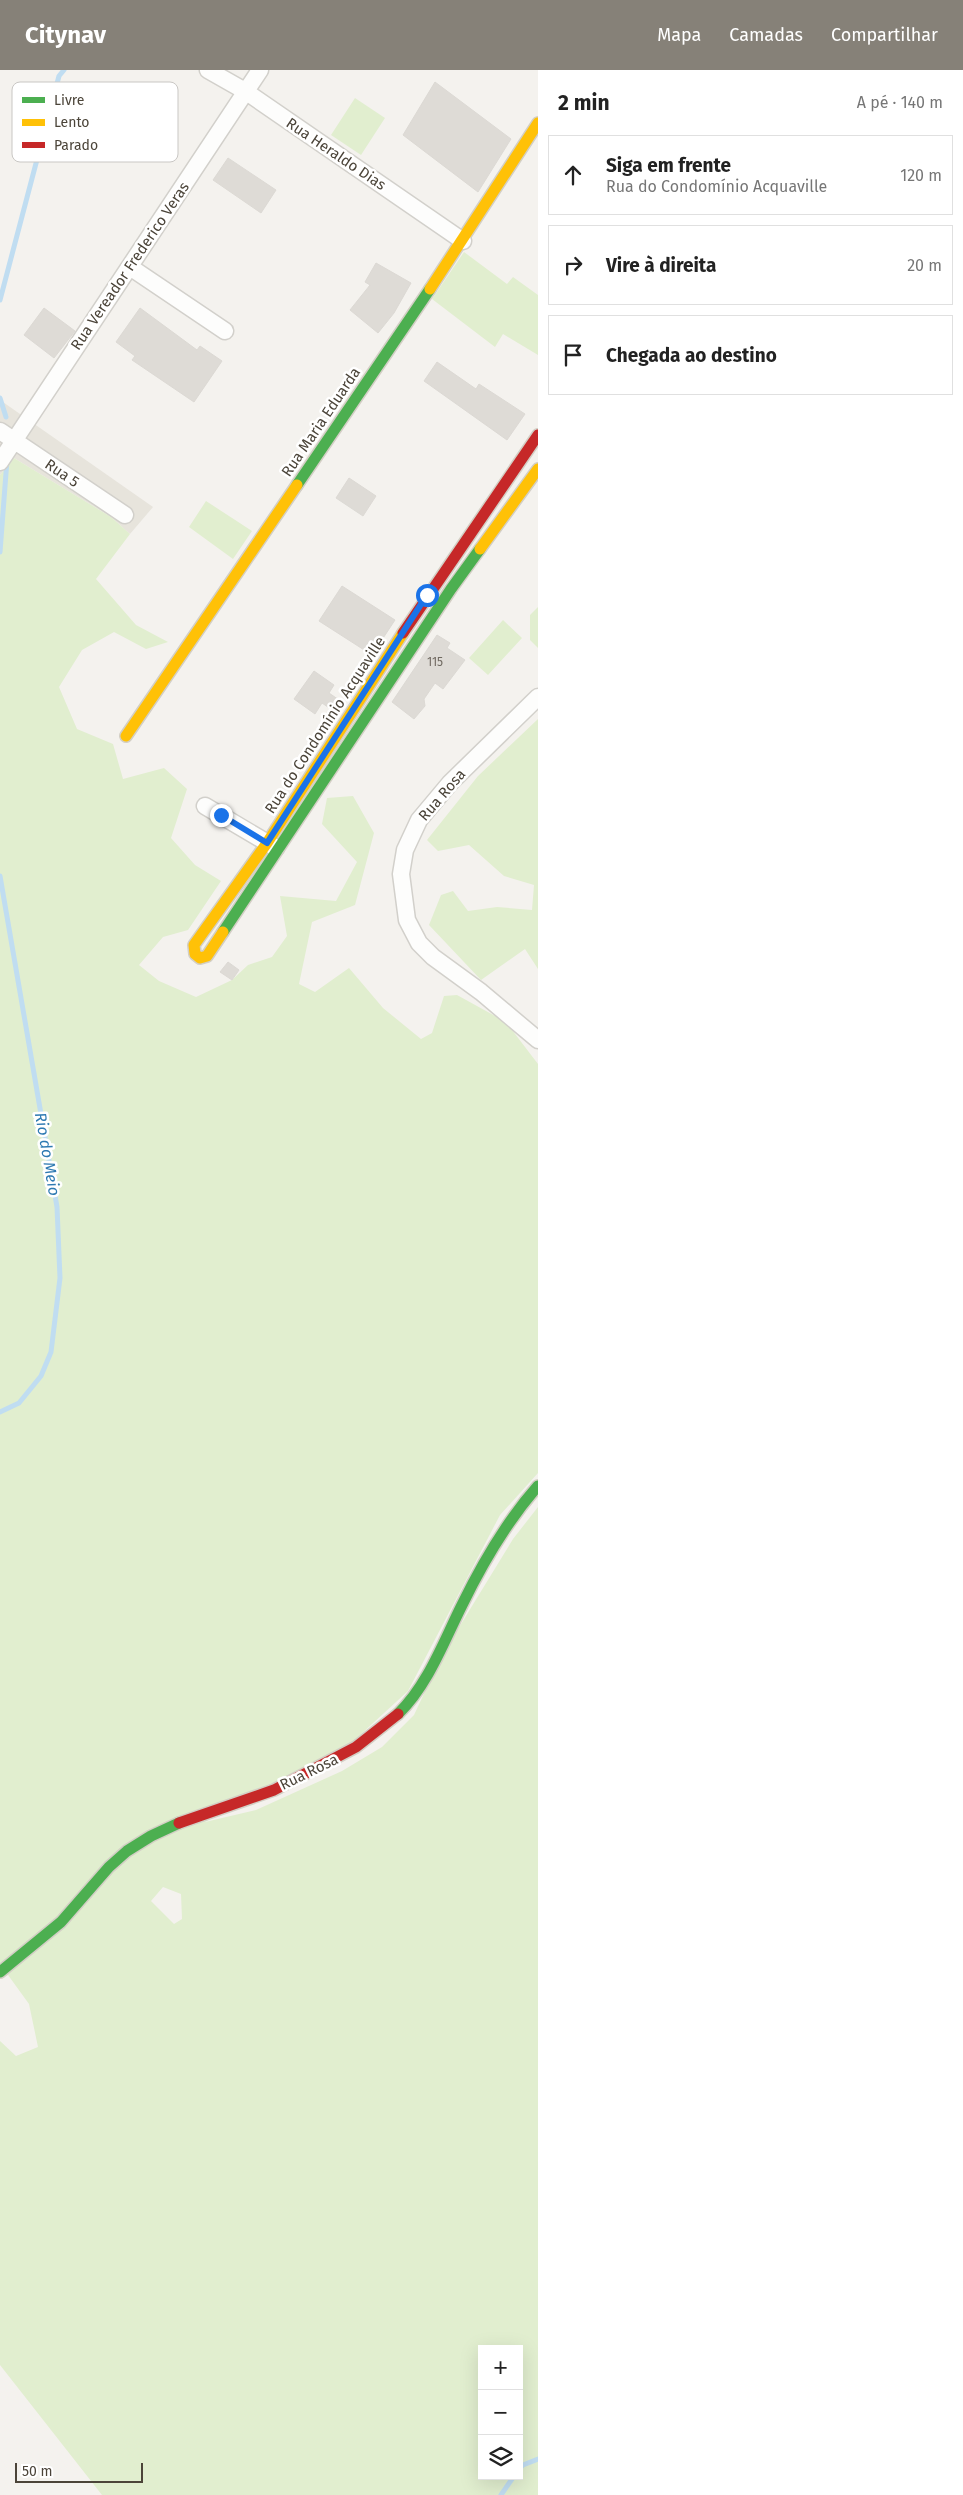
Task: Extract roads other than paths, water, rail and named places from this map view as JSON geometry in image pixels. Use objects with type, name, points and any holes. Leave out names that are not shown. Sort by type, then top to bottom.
[{"type":"street","name":"Rua Heraldo Dias","points":[[208,70],[245,91],[462,240]]},
{"type":"street","name":"Rua Vereador Frederico Veras","points":[[0,462],[260,70]]},
{"type":"street","name":"Rua Maria Eduarda","points":[[126,736],[462,240],[538,123]]},
{"type":"street","points":[[130,267],[224,331]]},
{"type":"street","name":"Rua 5","points":[[0,432],[125,515]]},
{"type":"street","name":"Rua do Condomínio Acquaville","points":[[538,435],[533,453],[437,580],[373,693],[274,846],[207,956],[200,958],[195,954],[194,945],[274,846],[373,693],[538,469]]},
{"type":"street","points":[[437,580],[451,589]]},
{"type":"street","name":"Rua Rosa","points":[[538,697],[450,784],[420,820],[405,850],[401,874],[407,920],[419,943],[433,957],[494,1002],[538,1040]]},
{"type":"street","points":[[205,806],[274,846]]},
{"type":"street","name":"Rua Rosa","points":[[0,1972],[21,1957],[68,1915],[115,1861],[135,1845],[160,1831],[184,1821],[259,1796],[349,1753],[379,1733],[406,1706],[431,1665],[495,1543],[510,1519],[538,1486]]},
{"type":"waterway","name":"Rio do Meio","points":[[57,82],[64,70]]},
{"type":"waterway","name":"Rio do Meio","points":[[0,300],[36,162]]},
{"type":"waterway","name":"Rio do Meio","points":[[0,398],[6,417]]},
{"type":"waterway","name":"Rio do Meio","points":[[0,552],[7,460]]},
{"type":"waterway","name":"Rio do Meio","points":[[0,876],[57,1207],[60,1278],[51,1352],[41,1376],[19,1403],[0,1412]]},
{"type":"waterway","points":[[523,2465],[538,2459]]},
{"type":"waterway","points":[[501,2495],[511,2480]]}]
